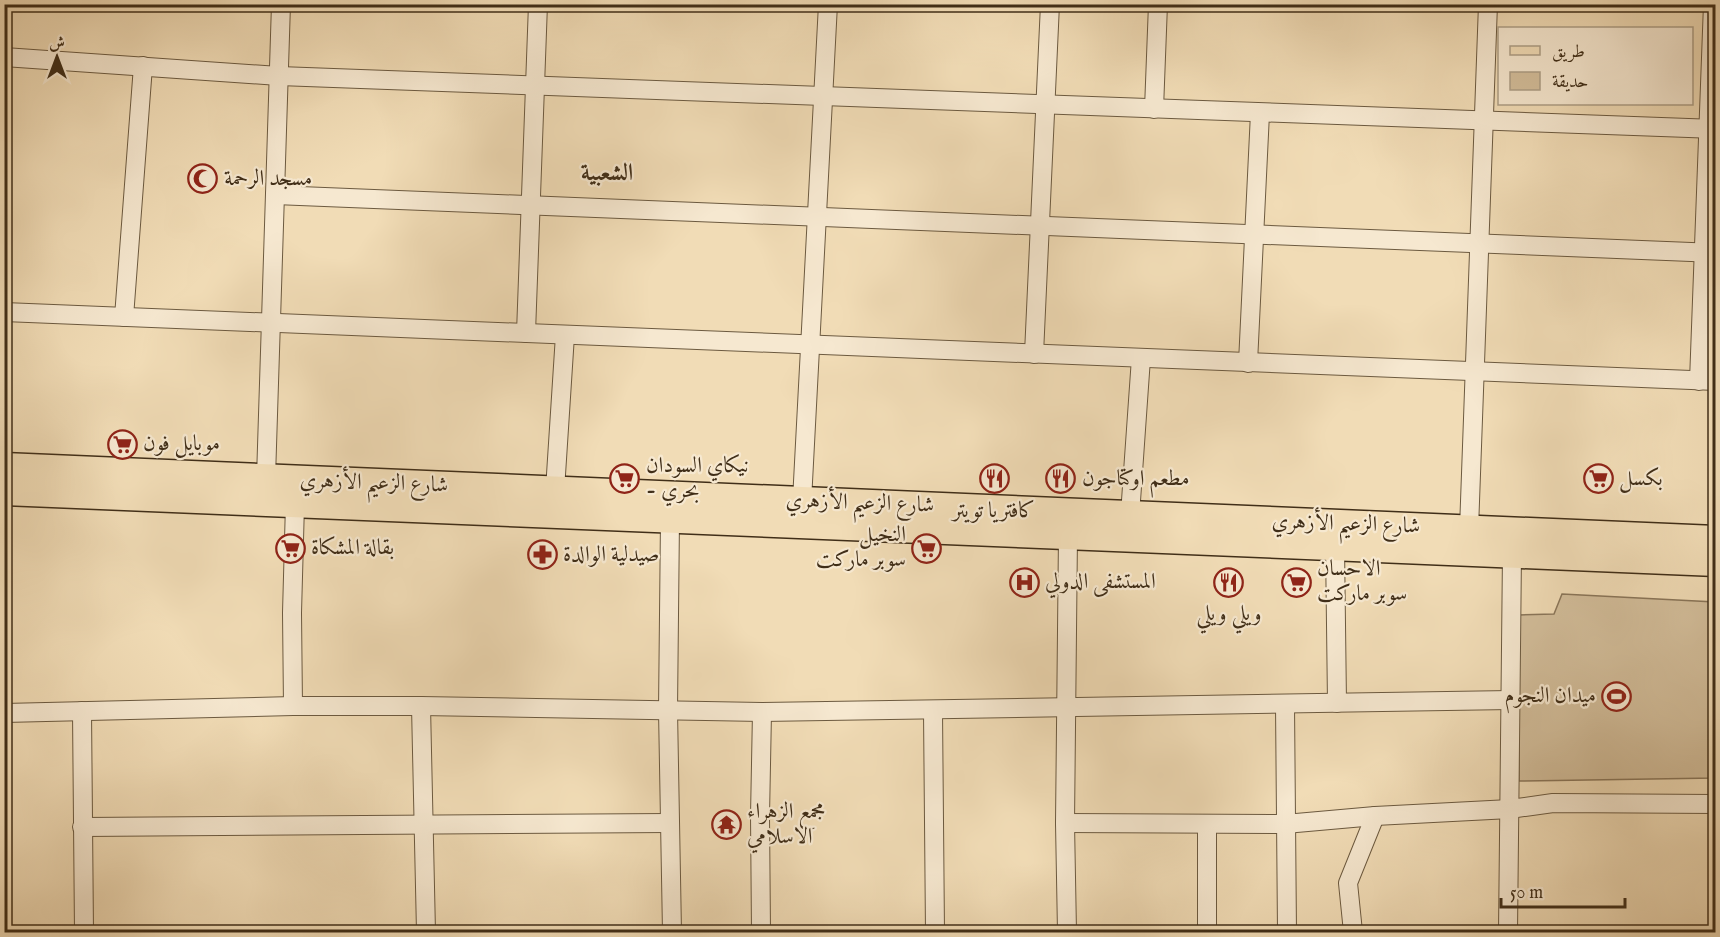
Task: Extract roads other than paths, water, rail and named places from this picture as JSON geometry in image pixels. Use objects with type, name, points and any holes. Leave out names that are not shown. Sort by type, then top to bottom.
[{"type":"main road","name":"شارع الزعيم الأزهري","points":[[4,467],[1716,540]]},
{"type":"main road","name":"شارع الزعيم الأزهري","points":[[4,491],[1716,562]]},
{"type":"street","points":[[266,478],[281,4]]},
{"type":"street","points":[[526,333],[538,4]]},
{"type":"street","points":[[802,501],[828,4]]},
{"type":"street","points":[[1034,354],[1050,4]]},
{"type":"street","points":[[1154,109],[1158,4]]},
{"type":"street","points":[[1468,529],[1488,4]]},
{"type":"street","points":[[4,312],[1707,381],[1713,4]]},
{"type":"street","points":[[4,57],[279,76],[1712,129]]},
{"type":"street","points":[[124,317],[143,66]]},
{"type":"street","points":[[1248,363],[1260,113]]},
{"type":"street","points":[[275,195],[1710,253]]},
{"type":"street","points":[[555,490],[566,335]]},
{"type":"street","points":[[1130,515],[1142,358]]},
{"type":"street","points":[[293,706],[292,613],[295,504]]},
{"type":"street","points":[[670,519],[668,710],[672,933]]},
{"type":"street","points":[[1066,933],[1068,535]]},
{"type":"street","points":[[1335,546],[1336,703]]},
{"type":"street","points":[[1508,933],[1512,553]]},
{"type":"street","points":[[4,713],[293,706],[762,712],[933,711],[1066,706],[1285,705],[1511,700]]},
{"type":"street","points":[[1285,705],[1287,933]]},
{"type":"street","points":[[421,706],[426,933]]},
{"type":"street","points":[[82,711],[84,933]]},
{"type":"street","points":[[933,711],[935,933]]},
{"type":"street","points":[[761,933],[762,712]]},
{"type":"street","points":[[1065,823],[1285,824],[1375,816],[1510,809],[1553,803],[1716,804]]},
{"type":"street","points":[[1353,933],[1348,884],[1375,816]]},
{"type":"street","points":[[82,827],[669,823]]},
{"type":"street","points":[[1207,824],[1207,933]]},
{"type":"place","name":"مسجد الرحمة","points":[[203,179]]},
{"type":"place","name":"موبايل فون","points":[[122,444]]},
{"type":"place","name":"نيكاي السودان - بحري","points":[[625,479]]},
{"type":"place","name":"كافتريا تويتر","points":[[994,479]]},
{"type":"place","name":"مطعم اوكتاجون","points":[[1061,479]]},
{"type":"place","name":"بكسل","points":[[1598,479]]},
{"type":"place","name":"بقالة المشكاة","points":[[290,548]]},
{"type":"place","name":"النخيل سوبر ماركت","points":[[927,548]]},
{"type":"place","name":"صيدلية الوالدة","points":[[542,555]]},
{"type":"place","name":"المستشفى الدولي","points":[[1024,582]]},
{"type":"place","name":"ويلي ويلي","points":[[1229,582]]},
{"type":"place","name":"الاحسان سوبر ماركت","points":[[1296,582]]},
{"type":"place","name":"ميدان النجوم","points":[[1617,696]]},
{"type":"place","name":"مجمع الزهراء الاسلامي","points":[[726,825]]},
{"type":"district","name":"الشعبية","points":[[607,173]]}]
